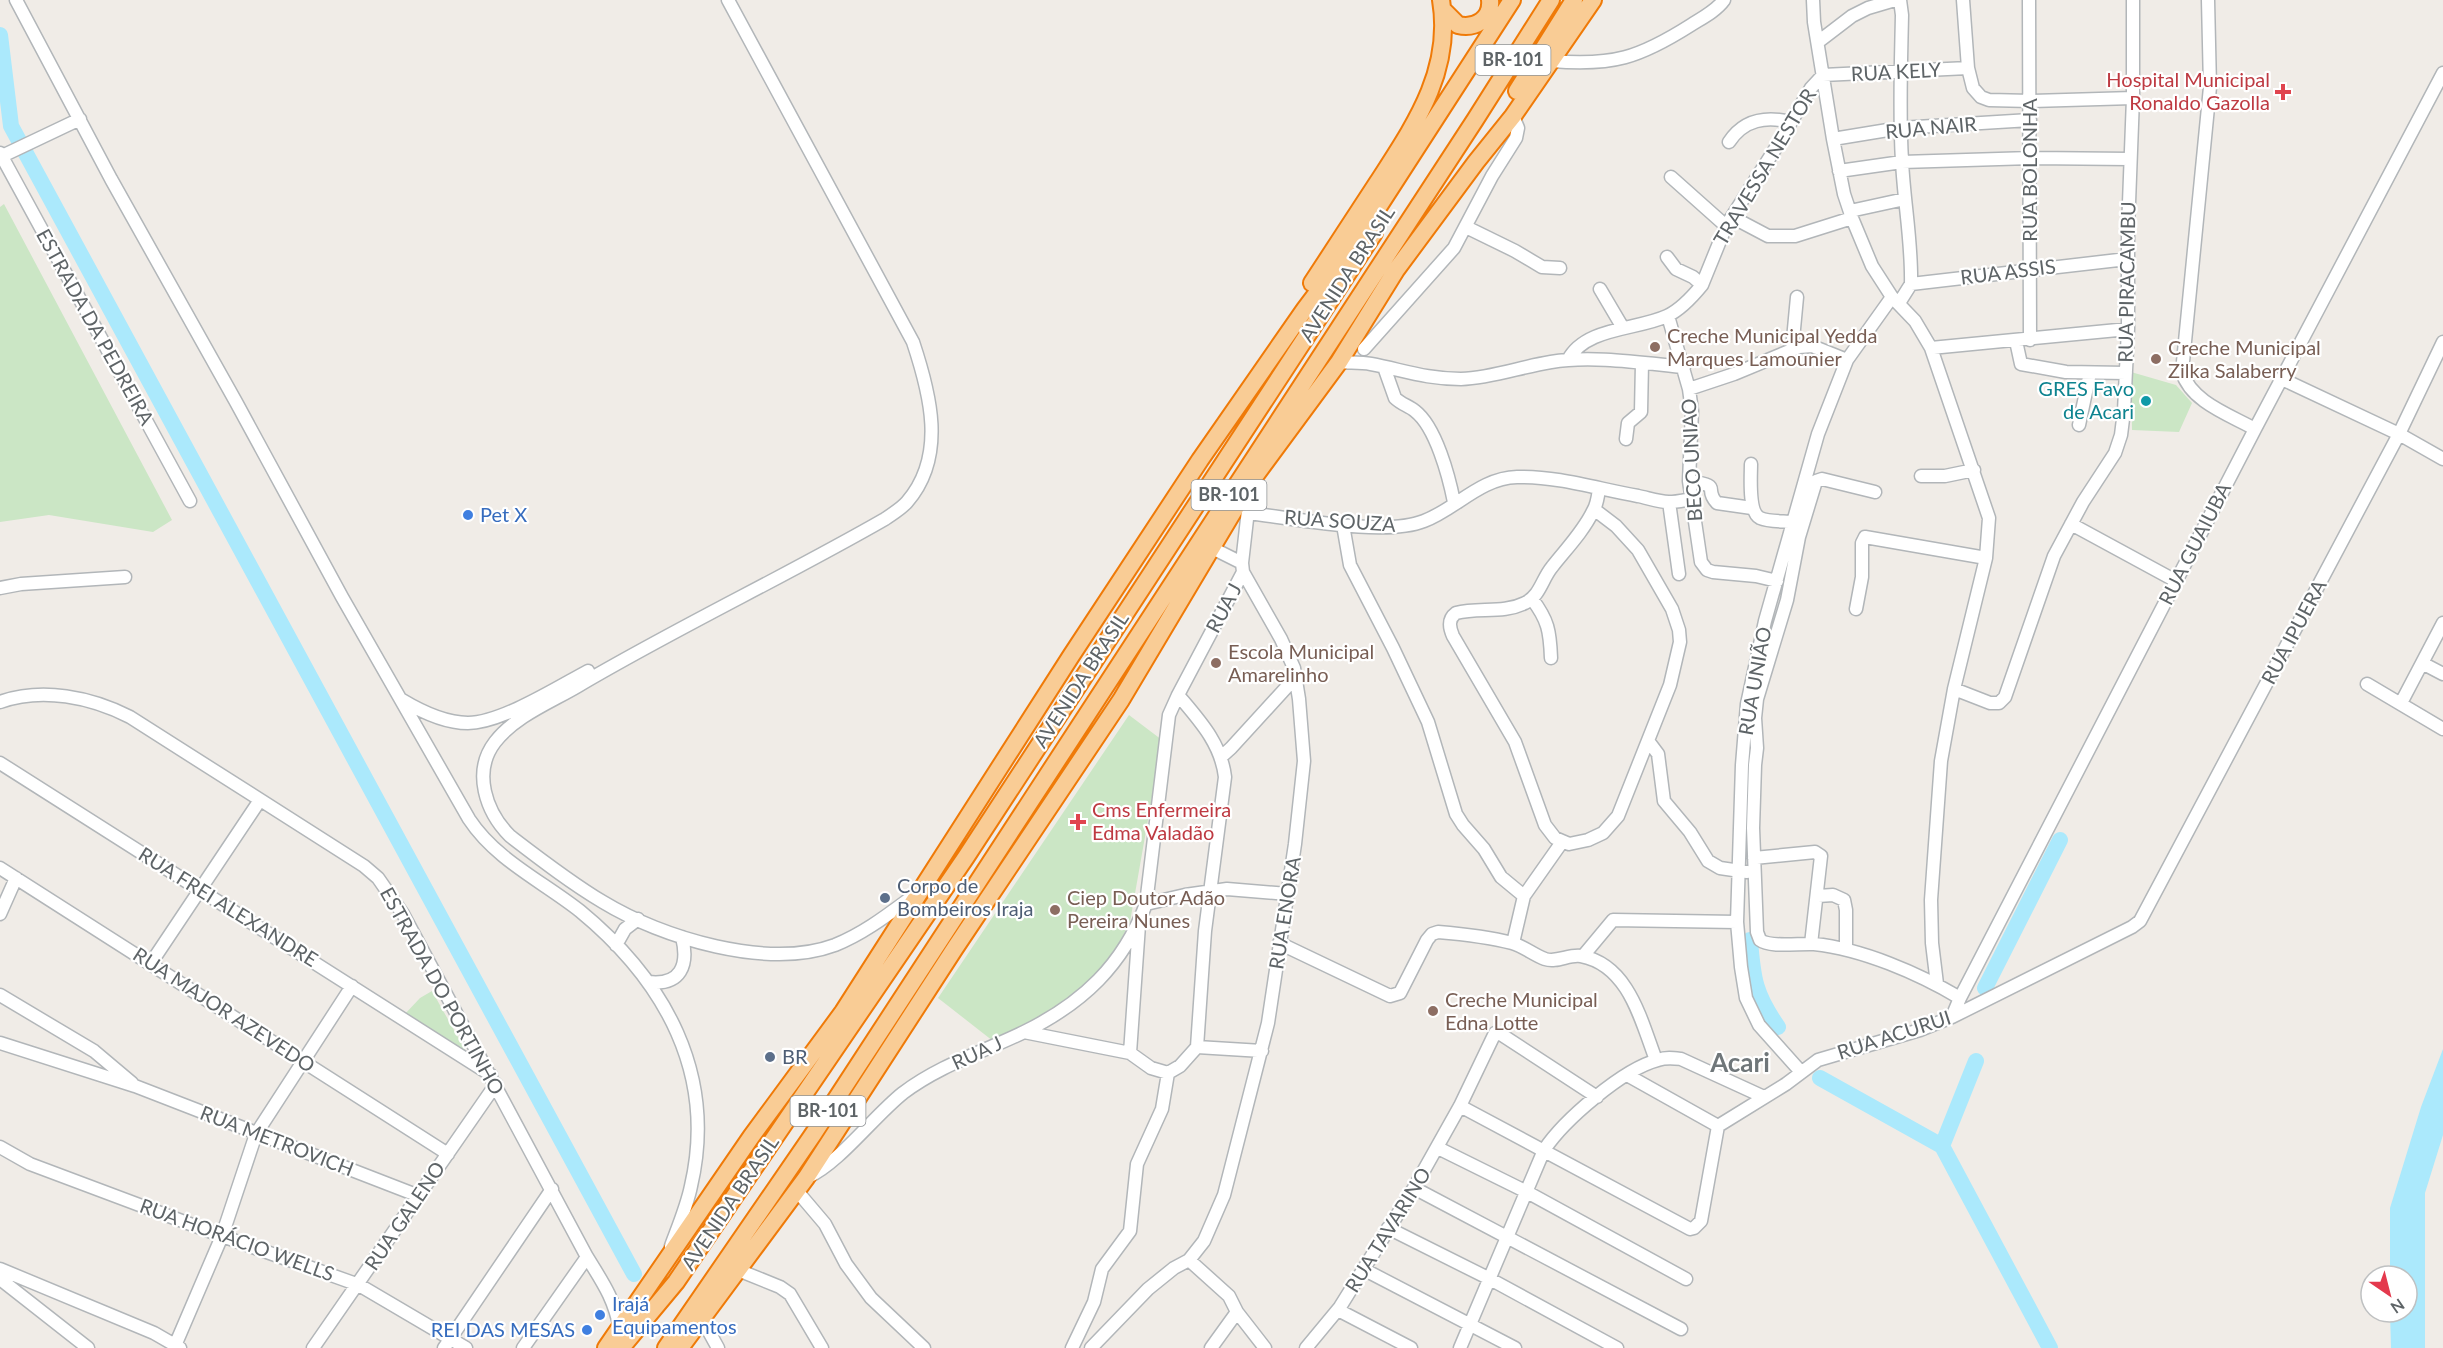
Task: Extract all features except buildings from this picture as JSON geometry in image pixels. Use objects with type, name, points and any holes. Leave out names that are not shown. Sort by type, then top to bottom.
[{"type":"highway","points":[[1442,5],[1458,25],[1471,26],[1478,24],[1488,13],[1490,0]]},
{"type":"highway","name":"AVENIDA BRASIL","points":[[606,1348],[752,1137],[843,1012],[1040,705],[1210,447],[1305,309],[1357,240],[1512,0]]},
{"type":"highway","name":"AVENIDA BRASIL","points":[[621,1348],[675,1282],[912,936],[1352,269],[1524,0]]},
{"type":"highway","name":"AVENIDA BRASIL","points":[[666,1348],[814,1133],[1551,0]]},
{"type":"highway","name":"AVENIDA BRASIL","points":[[1476,162],[1574,0]]},
{"type":"highway","name":"AVENIDA BRASIL","points":[[680,1348],[801,1185],[962,938],[1128,691],[1251,480],[1339,362],[1396,270],[1513,116],[1593,0]]},
{"type":"highway","name":"AVENIDA BRASIL","points":[[1262,372],[1271,345],[1408,135],[1427,101],[1436,78],[1443,44],[1442,5]]},
{"type":"highway","points":[[1396,270],[1443,190],[1475,120]]},
{"type":"highway","points":[[1224,427],[1332,286],[1352,269]]},
{"type":"highway","points":[[912,936],[962,844],[1024,748],[1040,705]]},
{"type":"street","points":[[16,0],[342,597],[479,834],[514,864],[579,911],[616,945],[648,982],[673,1022],[684,1046],[695,1087],[698,1136],[691,1187],[663,1267]]},
{"type":"street","points":[[728,0],[913,342],[930,402],[932,429],[929,459],[921,484],[905,504],[885,519],[611,666],[523,718],[504,732],[488,755],[484,773],[484,791],[500,825],[526,848],[588,893],[638,919],[711,946],[775,954],[813,951],[852,938],[920,890]]},
{"type":"street","points":[[1813,0],[1833,139],[1851,215],[1872,267],[1895,300],[1915,321],[1931,348],[1989,518],[1986,558],[1954,689],[1941,761],[1932,879],[1932,943],[1937,984]]},
{"type":"street","points":[[1818,42],[1852,16],[1868,8],[1895,0]]},
{"type":"street","points":[[1895,300],[1911,284],[1911,242],[1900,128],[1902,15],[1900,0]]},
{"type":"street","points":[[1963,0],[1970,74],[1976,93],[1989,100],[2133,98]]},
{"type":"street","name":"RUA BOLONHA","points":[[2029,0],[2030,339]]},
{"type":"street","name":"RUA PIRACAMBU","points":[[1954,689],[1990,703],[1999,703],[2005,697],[2054,556],[2115,453],[2121,435],[2128,329],[2127,259],[2133,98],[2133,0]]},
{"type":"street","points":[[2208,0],[2210,87],[2182,372],[2185,382],[2199,397],[2255,429]]},
{"type":"street","points":[[1551,61],[1596,63],[1639,54],[1661,45],[1723,2]]},
{"type":"street","name":"RUA KELY","points":[[1823,75],[1900,72],[1970,74]]},
{"type":"street","name":"RUA GUAIUBA","points":[[1952,1017],[2255,429],[2443,73]]},
{"type":"street","name":"TRAVESSA NESTOR","points":[[1668,316],[1701,285],[1729,221],[1811,88],[1823,75]]},
{"type":"street","points":[[1364,349],[1454,248],[1492,176],[1516,138],[1518,128],[1513,116]]},
{"type":"street","points":[[1729,142],[1736,131],[1758,120],[1777,118],[1791,122]]},
{"type":"street","points":[[0,155],[80,119]]},
{"type":"street","name":"RUA NAIR","points":[[1833,139],[1900,128],[2030,120]]},
{"type":"street","name":"ESTRADA DA PEDREIRA","points":[[0,155],[190,501]]},
{"type":"street","points":[[1839,171],[1902,162],[2031,158],[2130,159]]},
{"type":"street","points":[[1476,162],[1492,176]]},
{"type":"street","points":[[1671,177],[1729,221],[1768,236],[1795,236],[1905,198]]},
{"type":"street","points":[[1466,227],[1542,267],[1560,268]]},
{"type":"street","points":[[1667,257],[1677,269],[1693,277],[1701,285]]},
{"type":"street","name":"RUA ASSIS","points":[[1911,284],[2127,259]]},
{"type":"street","points":[[1600,289],[1623,328]]},
{"type":"street","points":[[1792,350],[1797,297]]},
{"type":"street","name":"RUA UNIÃO","points":[[1801,1072],[1759,1024],[1751,1011],[1746,998],[1741,967],[1737,922],[1747,704],[1765,650],[1765,621],[1794,531],[1818,435],[1847,360],[1895,300]]},
{"type":"street","points":[[1568,360],[1577,346],[1623,328],[1668,316]]},
{"type":"street","name":"BECO UNIAO","points":[[1668,316],[1689,389],[1692,411],[1689,481],[1701,562],[1707,570],[1765,577],[1777,581]]},
{"type":"street","points":[[1931,348],[2128,329]]},
{"type":"street","points":[[1356,334],[1369,363]]},
{"type":"street","points":[[2016,341],[2021,364],[2055,371],[2126,373]]},
{"type":"street","name":"RUA IPUERA","points":[[2140,921],[2399,434],[2443,342]]},
{"type":"street","points":[[1689,389],[1734,374],[1799,347],[1812,346],[1847,360]]},
{"type":"street","points":[[1339,362],[1369,363],[1428,378],[1460,379],[1502,374],[1552,361],[1568,360],[1683,367]]},
{"type":"street","points":[[1626,439],[1628,423],[1641,412],[1642,363]]},
{"type":"street","points":[[1384,367],[1395,398],[1415,410],[1432,436],[1445,464],[1454,502]]},
{"type":"street","points":[[2079,425],[2090,373]]},
{"type":"street","points":[[2282,380],[2399,434],[2443,459]]},
{"type":"street","points":[[1751,464],[1752,508]]},
{"type":"street","points":[[1921,476],[1945,476],[1974,470]]},
{"type":"street","name":"RUA SOUZA","points":[[1248,513],[1343,525],[1407,526],[1437,515],[1454,502],[1502,478],[1517,477],[1547,478],[1669,502],[1692,499]]},
{"type":"street","points":[[1875,492],[1822,479],[1816,481],[1794,531],[1787,600],[1779,626],[1765,650],[1755,718],[1757,748],[1753,818],[1757,932],[1760,940],[1767,944],[1811,944],[1846,949],[1937,984],[1960,998]]},
{"type":"street","points":[[1212,548],[1243,568],[1251,480]]},
{"type":"street","points":[[1689,481],[1710,484],[1713,487],[1713,498],[1717,503],[1752,508],[1761,518],[1794,531]]},
{"type":"street","points":[[1594,510],[1621,531],[1638,550],[1672,609],[1679,630],[1680,642],[1676,666],[1649,742],[1618,816],[1603,833],[1576,844],[1562,843],[1545,825],[1515,742],[1453,636],[1449,625],[1456,613],[1500,610],[1525,603],[1532,598],[1539,591],[1550,569],[1594,510],[1599,489]]},
{"type":"street","points":[[1669,502],[1679,574]]},
{"type":"street","points":[[2071,524],[2176,582]]},
{"type":"street","points":[[1343,525],[1350,565],[1428,722],[1456,814],[1484,849],[1501,877],[1524,896]]},
{"type":"street","points":[[1856,609],[1862,577],[1862,543],[1865,537],[1986,558]]},
{"type":"street","name":"RUA ENORA","points":[[1189,1260],[1204,1241],[1220,1209],[1262,1052],[1288,894],[1304,761],[1299,699],[1291,659],[1243,568]]},
{"type":"street","name":"RUA J","points":[[801,1185],[825,1167],[888,1106],[912,1087],[971,1054],[1024,1032],[1066,1008],[1089,991],[1120,956],[1140,921],[1146,904],[1153,864],[1167,727],[1178,695],[1243,568]]},
{"type":"street","points":[[0,588],[21,584],[125,578]]},
{"type":"street","points":[[1532,598],[1545,616],[1550,634],[1551,658]]},
{"type":"street","points":[[1765,621],[1779,626]]},
{"type":"street","points":[[2401,704],[2443,623]]},
{"type":"street","points":[[2422,663],[2443,674]]},
{"type":"street","points":[[401,700],[427,714],[448,720],[476,722],[490,719],[529,702],[598,667],[611,666]]},
{"type":"street","points":[[1221,757],[1232,748],[1295,678]]},
{"type":"street","points":[[2367,684],[2443,729]]},
{"type":"street","name":"ESTRADA DO PORTINHO","points":[[0,702],[36,695],[80,697],[111,707],[364,866],[378,878],[403,914],[587,1257],[609,1292],[620,1329]]},
{"type":"street","points":[[1024,1032],[1130,1053],[1150,1068],[1168,1073],[1180,1066],[1197,1047],[1205,931],[1225,787],[1221,757],[1202,724],[1178,695]]},
{"type":"street","points":[[1649,742],[1658,754],[1663,796],[1668,808],[1690,832],[1708,861],[1720,868],[1739,872],[1755,872]]},
{"type":"street","name":"RUA FREI ALEXANDRE","points":[[0,763],[352,986],[494,1080]]},
{"type":"street","points":[[151,963],[260,800]]},
{"type":"street","points":[[1513,943],[1524,896],[1562,843]]},
{"type":"street","points":[[1754,858],[1815,852],[1818,854],[1821,860],[1811,944]]},
{"type":"street","name":"RUA MAJOR AZEVEDO","points":[[0,868],[448,1154]]},
{"type":"street","points":[[0,914],[16,878]]},
{"type":"street","points":[[1146,904],[1210,891],[1288,894]]},
{"type":"street","points":[[1818,896],[1833,895],[1844,900],[1846,949]]},
{"type":"street","points":[[616,945],[625,929],[638,919]]},
{"type":"street","points":[[1583,956],[1614,920],[1737,922]]},
{"type":"street","name":"RUA J","points":[[1130,1053],[1140,921]]},
{"type":"street","name":"RUA ACURUI","points":[[1718,1126],[1818,1060],[1920,1030],[1952,1017],[2123,932],[2140,921]]},
{"type":"street","points":[[1280,943],[1386,995],[1396,996],[1405,987],[1431,934],[1448,933],[1513,943],[1546,959],[1583,956],[1611,969],[1624,986],[1638,1013],[1656,1060]]},
{"type":"street","points":[[648,982],[667,981],[683,969],[685,953],[682,937]]},
{"type":"street","points":[[0,1269],[154,1333],[177,1347],[222,1236],[256,1134],[352,986]]},
{"type":"street","name":"RUA METROVICH","points":[[0,995],[94,1051],[135,1086]]},
{"type":"street","name":"RUA TAVARINO","points":[[1306,1348],[1338,1310],[1438,1148],[1492,1036],[1497,1032],[1597,1096]]},
{"type":"street","points":[[454,1052],[469,1048],[473,1041]]},
{"type":"street","name":"RUA METROVICH","points":[[0,1043],[135,1086],[419,1196]]},
{"type":"street","points":[[1197,1047],[1262,1052]]},
{"type":"street","points":[[1460,1348],[1544,1150],[1562,1126],[1597,1096],[1656,1060],[1668,1058],[1681,1059],[1764,1097]]},
{"type":"street","points":[[1072,1348],[1094,1302],[1102,1269],[1130,1231],[1137,1164],[1162,1109],[1168,1073]]},
{"type":"street","points":[[1460,1106],[1685,1227],[1694,1228],[1701,1221],[1718,1126],[1627,1076]]},
{"type":"street","name":"RUA GALENO","points":[[314,1348],[448,1154],[494,1080]]},
{"type":"street","name":"RUA HORÁCIO WELLS","points":[[0,1147],[30,1164],[358,1285],[447,1343],[466,1348]]},
{"type":"street","points":[[1438,1148],[1527,1192],[1686,1279]]},
{"type":"street","points":[[801,1185],[846,1264],[871,1298],[924,1348]]},
{"type":"street","points":[[1414,1188],[1681,1329]]},
{"type":"street","points":[[447,1343],[552,1190]]},
{"type":"street","points":[[1388,1228],[1490,1279],[1617,1348]]},
{"type":"street","points":[[523,1348],[587,1257]]},
{"type":"street","points":[[1091,1348],[1158,1280],[1189,1260],[1229,1296],[1237,1312],[1265,1348]]},
{"type":"street","points":[[1363,1269],[1515,1348]]},
{"type":"street","points":[[738,1270],[780,1287],[790,1294],[822,1348]]},
{"type":"street","points":[[0,1279],[88,1348]]},
{"type":"street","points":[[609,1292],[625,1300],[642,1299]]},
{"type":"street","points":[[1338,1310],[1411,1348]]},
{"type":"street","points":[[1211,1348],[1237,1312]]},
{"type":"street","points":[[702,1319],[718,1348]]},
{"type":"green space","points":[[4,204],[172,520],[153,532],[49,515],[0,522],[0,207]]},
{"type":"green space","name":"GRES Favo de Acari","points":[[2131,372],[2176,385],[2192,403],[2179,432],[2132,430]]},
{"type":"green space","points":[[1129,715],[1162,740],[1130,922],[1107,964],[1082,991],[1029,1023],[993,1041],[938,998]]},
{"type":"green space","points":[[432,991],[472,1062],[404,1015],[420,998]]},
{"type":"water","points":[[2443,1049],[2443,1135],[2425,1193],[2425,1348],[2391,1348],[2390,1324],[2419,1324],[2419,1264],[2390,1264],[2390,1208],[2421,1107]]},
{"type":"waterway","points":[[0,35],[11,126],[634,1274]]},
{"type":"waterway","points":[[1985,988],[2060,840]]},
{"type":"waterway","points":[[1750,940],[1756,986],[1764,1005],[1778,1027]]},
{"type":"waterway","points":[[1942,1146],[1976,1061]]},
{"type":"waterway","points":[[1820,1078],[1942,1146],[2050,1348]]},
{"type":"place","name":"Hospital Municipal Ronaldo Gazolla","points":[[2283,92]]},
{"type":"place","name":"Creche Municipal Yedda Marques Lamounier","points":[[1655,347]]},
{"type":"place","name":"Creche Municipal Zilka Salaberry","points":[[2156,359]]},
{"type":"place","name":"GRES Favo de Acari","points":[[2146,401]]},
{"type":"place","name":"Pet X","points":[[468,515]]},
{"type":"place","name":"Escola Municipal Amarelinho","points":[[1216,663]]},
{"type":"place","name":"Cms Enfermeira Edma Valadão","points":[[1078,822]]},
{"type":"place","name":"Corpo de Bombeiros Iraja","points":[[885,898]]},
{"type":"place","name":"Ciep Doutor Adão Pereira Nunes","points":[[1055,910]]},
{"type":"place","name":"Creche Municipal Edna Lotte","points":[[1433,1011]]},
{"type":"place","name":"BR","points":[[770,1057]]},
{"type":"place","name":"Irajá Equipamentos","points":[[600,1315]]},
{"type":"place","name":"REI DAS MESAS","points":[[587,1330]]},
{"type":"district","name":"Acari","points":[[1740,1063]]}]
